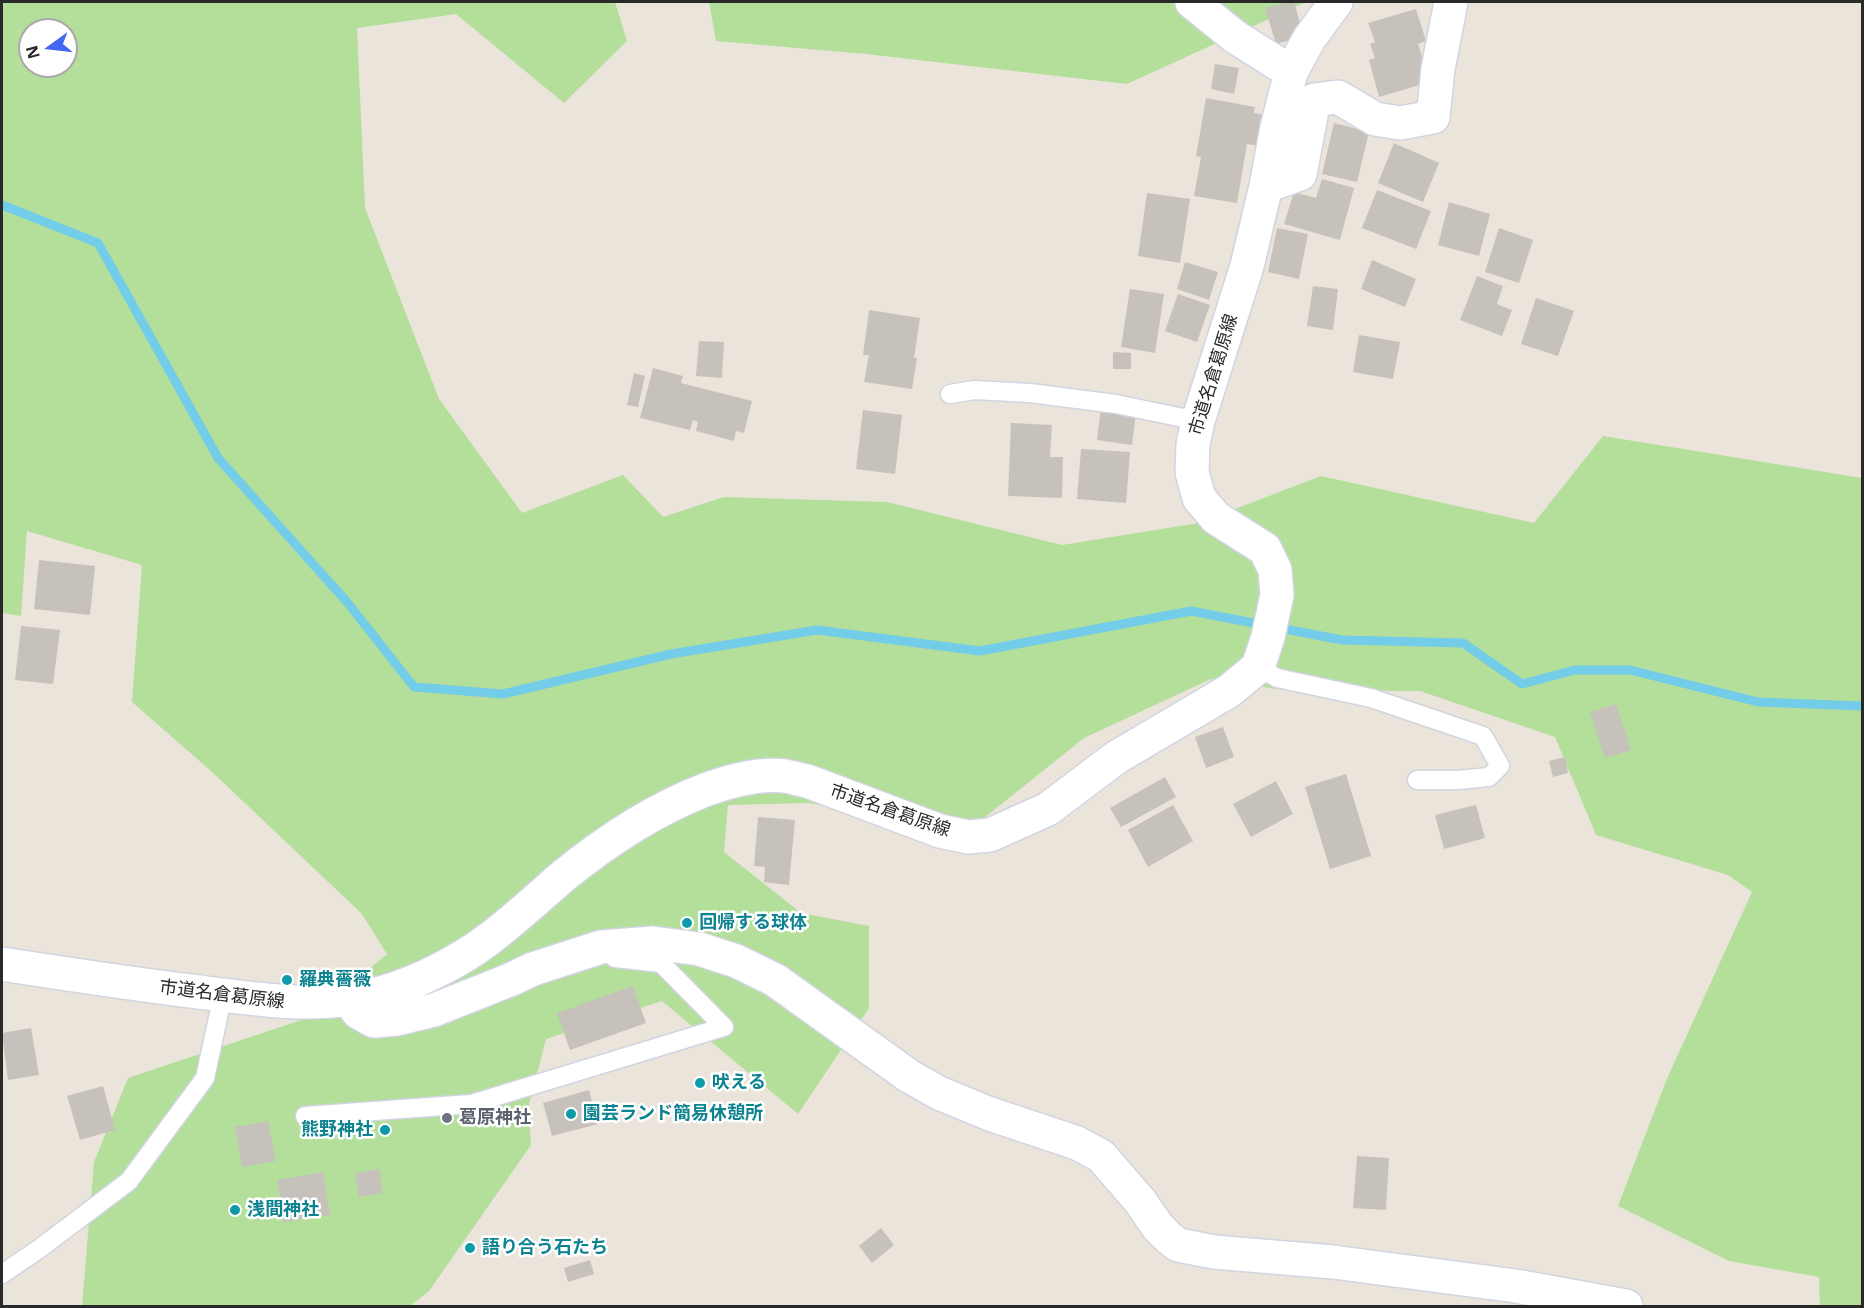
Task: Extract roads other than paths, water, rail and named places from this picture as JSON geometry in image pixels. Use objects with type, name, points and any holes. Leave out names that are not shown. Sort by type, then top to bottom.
[{"type":"street","points":[[1192,2],[1234,36],[1291,72]]},
{"type":"street","name":"市道名倉葛原線","points":[[2,964],[125,983],[284,1003],[350,1000],[402,986],[449,964],[488,940],[604,845],[691,795],[729,781],[761,776],[784,776],[817,785],[940,831],[968,837],[990,835],[1048,809],[1117,757],[1229,691],[1263,652],[1277,595],[1275,570],[1265,549],[1216,518],[1199,498],[1192,472],[1193,444],[1198,421],[1247,266],[1291,72],[1309,39],[1336,2]]},
{"type":"street","points":[[1266,186],[1300,174],[1314,100],[1338,97],[1375,119],[1392,122],[1400,123],[1432,117],[1438,69],[1451,2]]},
{"type":"street","points":[[350,1000],[358,1012],[374,1021],[397,1019],[434,1010],[533,969],[601,947],[653,943],[699,949],[736,961],[784,986],[909,1076],[939,1093],[990,1114],[1077,1143],[1101,1156],[1158,1227],[1178,1245],[1214,1252],[1333,1262],[1516,1286],[1626,1306]]},
{"type":"lane","points":[[950,394],[974,390],[1030,393],[1116,404],[1198,421]]},
{"type":"lane","points":[[1263,652],[1277,678],[1371,699],[1483,736],[1500,766],[1489,777],[1416,780]]},
{"type":"lane","points":[[305,1116],[471,1104],[724,1027],[661,963],[580,954]]},
{"type":"lane","points":[[2,1274],[39,1249],[129,1180],[205,1078],[223,995]]},
{"type":"waterway","points":[[2,205],[98,243],[218,458],[347,602],[414,687],[503,694],[671,654],[817,630],[980,651],[1191,611],[1342,640],[1463,643],[1522,684],[1575,670],[1630,670],[1758,702],[1862,706]]},
{"type":"place","name":"回帰する球体","points":[[687,923]]},
{"type":"place","name":"羅典薔薇","points":[[287,980]]},
{"type":"place","name":"吠える","points":[[700,1083]]},
{"type":"place","name":"園芸ランド簡易休憩所","points":[[571,1114]]},
{"type":"place","name":"葛原神社","points":[[447,1118]]},
{"type":"place","name":"熊野神社","points":[[385,1130]]},
{"type":"place","name":"浅間神社","points":[[235,1210]]},
{"type":"place","name":"語り合う石たち","points":[[470,1248]]}]
